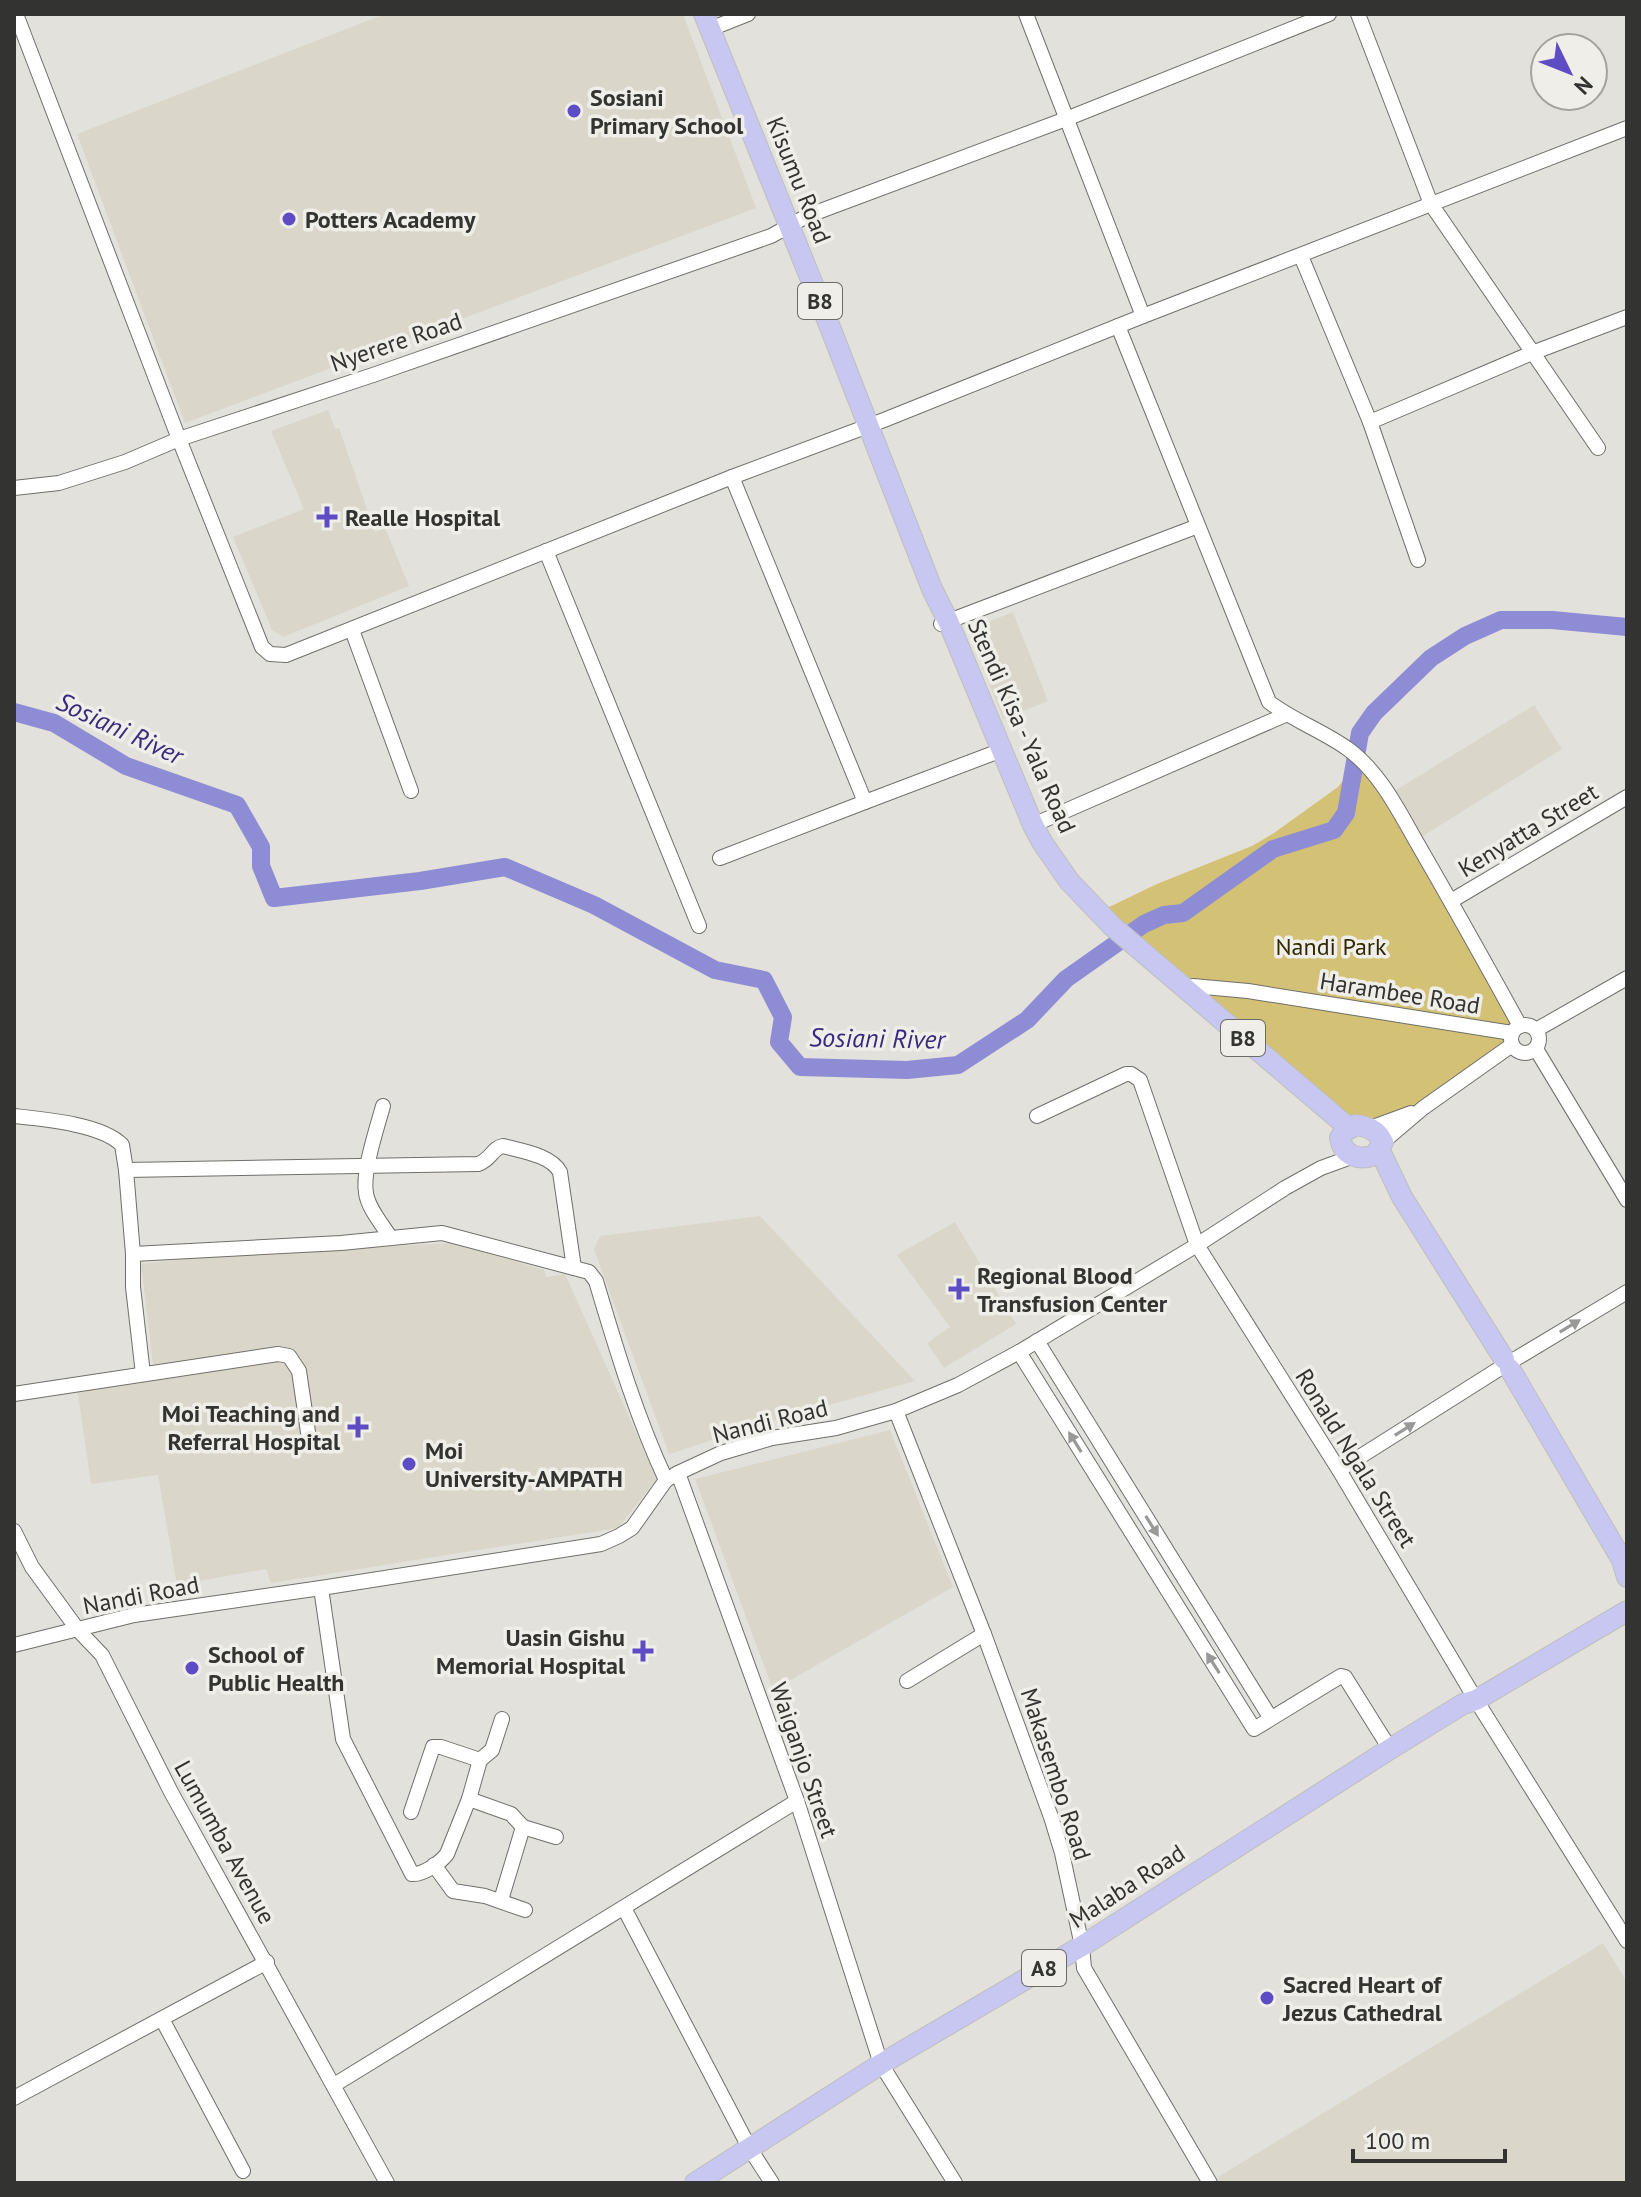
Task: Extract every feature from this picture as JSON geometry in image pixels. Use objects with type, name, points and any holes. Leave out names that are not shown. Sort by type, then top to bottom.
[{"type":"highway","name":"Kisumu Road","points":[[707,22],[932,589]]},
{"type":"highway","name":"Stendi Kisa - Yala Road","points":[[932,589],[1033,825],[1069,881],[1110,928],[1201,1015],[1361,1143],[1402,1197],[1507,1364],[1625,1567]]},
{"type":"highway","name":"B8","points":[[944,623],[994,753],[1034,840],[1071,891],[1110,928]]},
{"type":"highway","name":"B8","points":[[1135,950],[1188,990],[1361,1143]]},
{"type":"highway","name":"Malaba Road","points":[[695,2183],[881,2064],[1082,1946],[1627,1598]]},
{"type":"highway","name":"Malaba Road","points":[[1471,1699],[1627,1611]]},
{"type":"street","points":[[16,14],[179,439],[262,647],[270,654],[286,655],[352,630],[732,477],[1627,128]]},
{"type":"street","points":[[707,22],[748,14]]},
{"type":"street","points":[[1026,14],[1143,316]]},
{"type":"street","name":"Nyerere Road","points":[[14,488],[59,483],[125,462],[179,439],[771,236],[807,216],[1066,119],[1329,14]]},
{"type":"street","points":[[1358,14],[1431,204],[1598,448]]},
{"type":"street","points":[[1301,256],[1370,422],[1418,560]]},
{"type":"street","points":[[1370,422],[1532,353],[1627,317]]},
{"type":"street","points":[[1033,825],[1285,715],[1269,702],[1118,326]]},
{"type":"street","points":[[732,477],[865,802]]},
{"type":"street","points":[[944,623],[1198,526]]},
{"type":"street","points":[[546,551],[699,926]]},
{"type":"street","points":[[352,630],[411,791]]},
{"type":"street","name":"Kenyatta Street","points":[[1285,715],[1349,749],[1373,772],[1451,901],[1515,1035]]},
{"type":"street","points":[[720,858],[994,753]]},
{"type":"street","name":"Kenyatta Street","points":[[1451,901],[1627,797]]},
{"type":"street","points":[[1536,1030],[1627,978]]},
{"type":"street","name":"Harambee Road","points":[[1188,990],[1193,986],[1248,991],[1515,1035]]},
{"type":"street","points":[[1529,1025],[1536,1030],[1540,1042],[1536,1049],[1528,1053],[1518,1052],[1515,1035],[1529,1025]]},
{"type":"street","name":"Nandi Road","points":[[14,1645],[134,1615],[601,1544],[632,1528],[672,1476],[721,1453],[772,1438],[836,1428],[896,1411],[958,1385],[1019,1352],[1285,1188],[1423,1108],[1515,1035]]},
{"type":"street","points":[[1536,1049],[1627,1200]]},
{"type":"street","name":"Ronald Ngala Street","points":[[1037,1116],[1126,1074],[1136,1076],[1142,1085],[1197,1245],[1339,1470],[1471,1699],[1627,1941]]},
{"type":"street","points":[[383,1106],[365,1191],[390,1237]]},
{"type":"street","points":[[14,1116],[105,1132],[122,1145],[143,1374]]},
{"type":"street","points":[[126,1170],[478,1164],[503,1146],[557,1166],[574,1268],[449,1234],[133,1254]]},
{"type":"street","name":"Waiganjo Street","points":[[574,1268],[589,1272],[596,1281],[652,1449],[672,1476],[797,1801],[881,2064],[955,2183]]},
{"type":"street","points":[[1339,1470],[1627,1292]]},
{"type":"street","points":[[1037,1341],[1270,1717]]},
{"type":"street","points":[[1019,1352],[1254,1729],[1341,1676],[1345,1677],[1390,1749]]},
{"type":"street","points":[[14,1394],[278,1354],[289,1356],[299,1371],[309,1439]]},
{"type":"street","name":"Makasembo Road","points":[[896,1411],[984,1634],[1051,1817],[1062,1853],[1084,1968],[1210,2183]]},
{"type":"street","name":"Lumumba Avenue","points":[[14,1531],[32,1567],[78,1630],[102,1655],[171,1792],[387,2183]]},
{"type":"street","points":[[321,1588],[343,1739],[412,1874],[434,1865],[447,1854],[469,1799],[480,1760],[492,1750],[502,1719]]},
{"type":"street","points":[[907,1681],[984,1634]]},
{"type":"street","points":[[411,1812],[433,1747],[480,1760]]},
{"type":"street","points":[[469,1799],[511,1814],[523,1827],[556,1837]]},
{"type":"street","points":[[334,2085],[797,1801]]},
{"type":"street","points":[[501,1900],[523,1827]]},
{"type":"street","points":[[434,1865],[453,1891],[501,1900],[525,1910]]},
{"type":"street","points":[[624,1908],[750,2149],[772,2183]]},
{"type":"street","points":[[14,2098],[267,1962]]},
{"type":"street","points":[[162,2019],[243,2171]]},
{"type":"shaded area","points":[[385,14],[683,14],[756,208],[185,423],[77,134]]},
{"type":"shaded area","name":"Realle Hospital","points":[[328,410],[335,429],[339,428],[375,532],[385,528],[409,586],[283,637],[272,630],[233,537],[304,509],[271,431]]},
{"type":"shaded area","points":[[1013,612],[1048,701],[1003,719],[968,630]]},
{"type":"shaded area","points":[[1534,705],[1562,749],[1415,841],[1388,795]]},
{"type":"shaded area","points":[[760,1216],[915,1381],[669,1454],[594,1249],[600,1236]]},
{"type":"shaded area","name":"Regional Blood Transfusion Center","points":[[955,1222],[1016,1324],[944,1368],[927,1343],[950,1327],[897,1255]]},
{"type":"shaded area","name":"Moi Teaching and Referral Hospital","points":[[455,1243],[544,1270],[546,1277],[565,1274],[657,1479],[618,1528],[271,1583],[266,1569],[177,1585],[158,1475],[91,1484],[76,1380],[154,1373],[141,1264],[224,1254]]},
{"type":"shaded area","points":[[890,1430],[953,1587],[773,1690],[695,1479]]},
{"type":"shaded area","points":[[1603,1943],[1627,1982],[1627,2183],[1220,2183],[1218,2177]]},
{"type":"green space","name":"Nandi Park","points":[[1347,751],[1371,774],[1517,1025],[1510,1045],[1421,1107],[1348,1127],[1107,908],[1157,884],[1252,846],[1274,833],[1338,787],[1347,775]]},
{"type":"waterway","name":"Sosiani River","points":[[14,712],[54,723],[126,766],[237,805],[261,847],[261,866],[274,898],[420,881],[505,867],[594,905],[715,970],[764,980],[783,1017],[779,1042],[800,1067],[907,1070],[958,1065],[1027,1020],[1066,979],[1144,924],[1164,915],[1183,913],[1273,849],[1334,830],[1346,813],[1360,733],[1374,713],[1431,658],[1465,636],[1501,620],[1552,620],[1627,627]]},
{"type":"place","name":"Sosiani Primary School","points":[[574,111]]},
{"type":"place","name":"Potters Academy","points":[[289,219]]},
{"type":"place","name":"Realle Hospital","points":[[327,517]]},
{"type":"place","name":"Regional Blood Transfusion Center","points":[[959,1289]]},
{"type":"place","name":"Moi Teaching and Referral Hospital","points":[[358,1427]]},
{"type":"place","name":"Moi University-AMPATH","points":[[409,1464]]},
{"type":"place","name":"Uasin Gishu Memorial Hospital","points":[[643,1651]]},
{"type":"place","name":"School of Public Health","points":[[192,1668]]},
{"type":"place","name":"Sacred Heart of Jezus Cathedral","points":[[1267,1998]]}]
